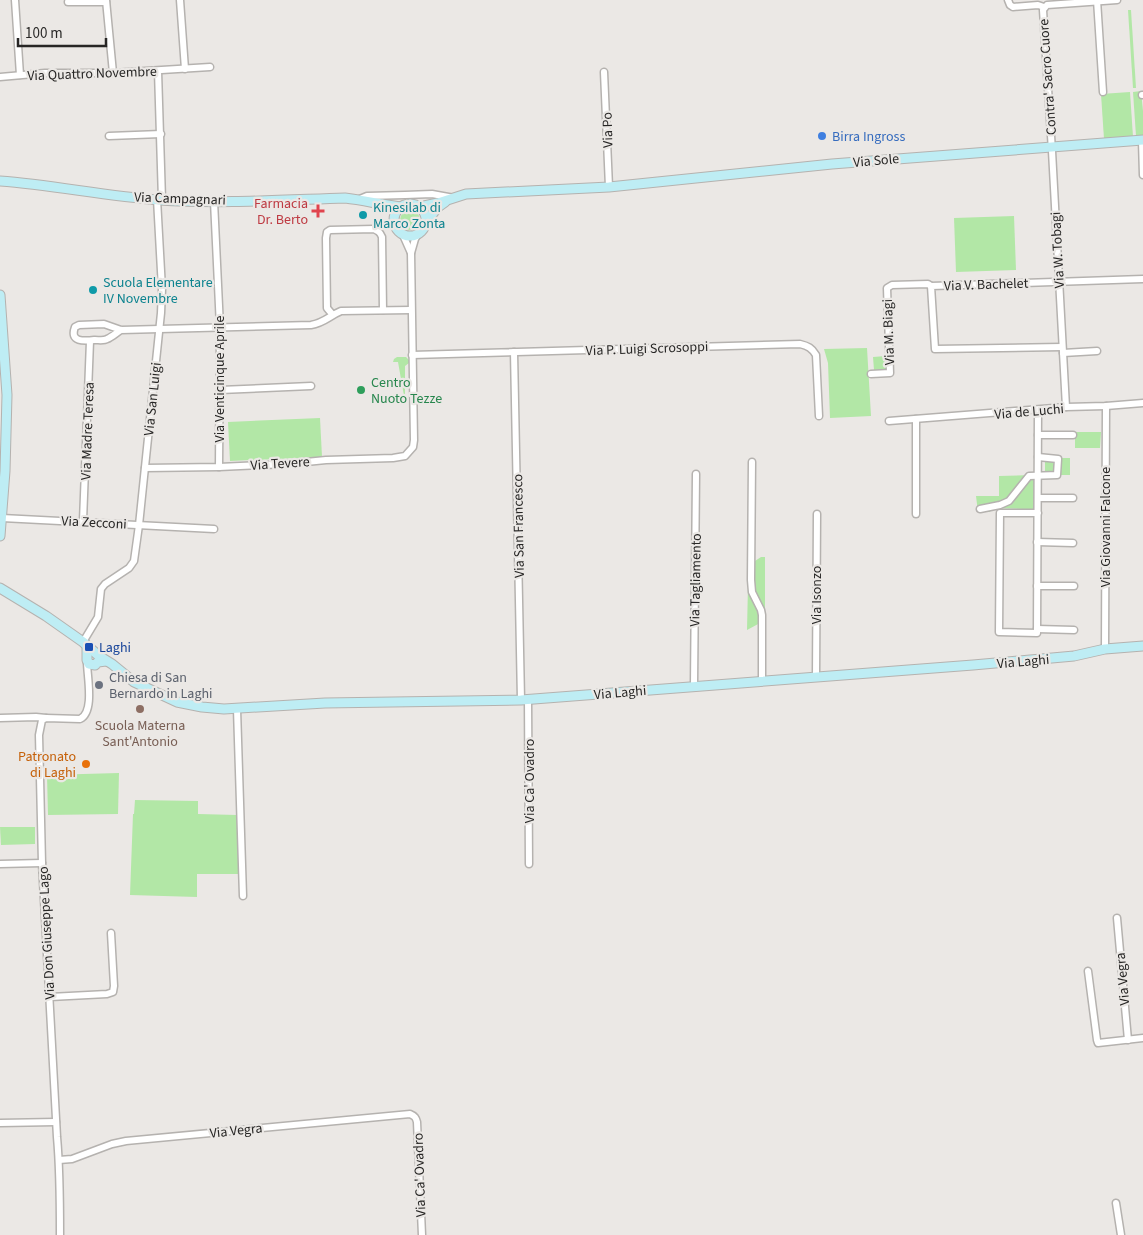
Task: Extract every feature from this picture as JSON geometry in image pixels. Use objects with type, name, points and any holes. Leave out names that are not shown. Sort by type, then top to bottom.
[{"type":"street","points":[[15,0],[20,75]]},
{"type":"street","points":[[180,0],[185,69]]},
{"type":"street","points":[[1008,0],[1013,7],[1043,3]]},
{"type":"street","name":"Contra' Sacro Cuore","points":[[1052,147],[1044,45],[1043,3],[1047,5],[1117,0]]},
{"type":"street","points":[[68,2],[106,1],[112,74]]},
{"type":"street","points":[[1097,1],[1103,92]]},
{"type":"street","name":"Via Quattro Novembre","points":[[0,77],[45,73],[112,74],[210,67]]},
{"type":"street","name":"Via San Luigi","points":[[139,525],[161,313],[159,200],[161,134],[158,71]]},
{"type":"street","name":"Via Po","points":[[604,72],[609,187]]},
{"type":"street","points":[[109,136],[161,134]]},
{"type":"street","points":[[1142,140],[1143,175]]},
{"type":"street","name":"Via Sole","points":[[609,187],[832,164],[1142,140]]},
{"type":"street","name":"Via W. Tobagi","points":[[1052,147],[1066,407]]},
{"type":"street","name":"Via Campagnari","points":[[0,181],[159,200],[214,201],[345,198],[401,207]]},
{"type":"street","name":"Via Campagnari","points":[[418,206],[450,200],[466,194],[609,187]]},
{"type":"street","name":"Via Campagnari","points":[[360,199],[373,195],[432,194],[444,195],[450,200]]},
{"type":"street","points":[[412,355],[411,253],[415,239],[425,227],[426,222],[438,207],[450,200]]},
{"type":"street","name":"Via Venticinque Aprile","points":[[214,201],[220,327],[219,467]]},
{"type":"street","name":"Via Campagnari","points":[[373,203],[384,209],[394,222]]},
{"type":"street","points":[[418,234],[408,236],[399,232],[394,222],[395,214],[401,207],[409,204],[418,206],[424,212],[426,222]]},
{"type":"street","points":[[332,314],[326,308],[326,232],[330,230],[378,230],[382,237],[383,310]]},
{"type":"street","points":[[404,235],[411,253]]},
{"type":"street","name":"Via V. Bachelet","points":[[1062,350],[935,350],[931,286],[1143,278]]},
{"type":"street","name":"Via M. Biagi","points":[[871,374],[890,373],[887,288],[892,285],[928,284],[931,286]]},
{"type":"street","points":[[0,295],[7,396],[3,442],[0,536]]},
{"type":"street","points":[[121,330],[105,340],[90,341],[75,338],[74,332],[77,326],[104,324],[121,330],[311,325],[320,323],[332,314],[341,311],[411,310]]},
{"type":"street","name":"Via Madre Teresa","points":[[83,521],[90,341]]},
{"type":"street","name":"Via P. Luigi Scrosoppi","points":[[412,355],[800,344],[812,349],[816,355],[819,416]]},
{"type":"street","points":[[1062,350],[1097,351]]},
{"type":"street","name":"Via San Francesco","points":[[514,352],[519,618],[525,699]]},
{"type":"street","name":"Via Tevere","points":[[145,468],[286,464],[405,456],[412,450],[414,440],[412,355]]},
{"type":"street","points":[[220,390],[311,386]]},
{"type":"street","name":"Via de Luchi","points":[[889,421],[1143,403]]},
{"type":"street","name":"Via Giovanni Falcone","points":[[1105,649],[1106,406]]},
{"type":"street","points":[[1038,410],[1038,513],[1036,633],[999,632],[1000,513],[1038,513]]},
{"type":"street","points":[[916,419],[916,514]]},
{"type":"street","points":[[1038,435],[1072,435]]},
{"type":"street","points":[[980,509],[1005,504],[1012,499],[1030,476],[1057,475],[1058,459],[1038,458]]},
{"type":"street","points":[[752,462],[751,580],[752,592],[762,615],[762,681]]},
{"type":"street","name":"Via Tagliamento","points":[[694,686],[696,474]]},
{"type":"street","points":[[1038,498],[1073,498]]},
{"type":"street","name":"Via Isonzo","points":[[816,514],[816,677]]},
{"type":"street","name":"Via Zecconi","points":[[2,518],[139,525],[134,561],[129,568],[105,584],[101,589],[92,657]]},
{"type":"street","points":[[139,525],[214,529]]},
{"type":"street","points":[[1037,542],[1074,543]]},
{"type":"street","points":[[1037,586],[1074,586]]},
{"type":"street","name":"Via Laghi","points":[[0,588],[26,603],[92,657],[134,682],[177,702],[202,707],[237,709],[317,704],[525,699],[1074,656],[1105,649],[1143,646]]},
{"type":"street","points":[[1036,629],[1074,630]]},
{"type":"street","points":[[0,718],[80,719],[84,717],[87,713],[92,657]]},
{"type":"street","name":"Via Ca' Ovadro","points":[[525,699],[529,864]]},
{"type":"street","points":[[237,709],[243,896]]},
{"type":"street","name":"Via Don Giuseppe Lago","points":[[46,718],[42,720],[39,736],[40,798],[56,1122],[60,1160],[60,1235]]},
{"type":"street","points":[[0,864],[42,863]]},
{"type":"street","name":"Via Vegra","points":[[1118,918],[1128,1040]]},
{"type":"street","points":[[50,997],[107,994],[113,992],[111,933]]},
{"type":"street","points":[[1088,971],[1098,1043],[1143,1038]]},
{"type":"street","name":"Via Ca' Ovadro","points":[[414,1115],[417,1122],[422,1235]]},
{"type":"street","name":"Via Vegra","points":[[60,1160],[72,1159],[112,1144],[126,1141],[414,1115]]},
{"type":"street","points":[[0,1123],[56,1122]]},
{"type":"street","points":[[1116,1203],[1121,1235]]},
{"type":"green space","points":[[1128,10],[1131,10],[1136,88],[1133,88]]},
{"type":"green space","points":[[1141,91],[1143,136],[1136,136],[1133,92]]},
{"type":"green space","points":[[1130,92],[1133,137],[1104,139],[1101,94]]},
{"type":"green space","points":[[406,210],[414,210],[420,216],[420,224],[414,230],[406,230],[400,224],[400,216]]},
{"type":"green space","points":[[1014,216],[1016,270],[956,272],[954,218]]},
{"type":"green space","points":[[867,348],[871,416],[830,418],[828,363],[824,349]]},
{"type":"green space","points":[[886,356],[887,368],[874,370],[873,357]]},
{"type":"green space","points":[[397,357],[406,357],[409,360],[409,363],[405,366],[405,396],[398,362],[393,362]]},
{"type":"green space","points":[[320,418],[322,457],[230,461],[228,422]]},
{"type":"green space","points":[[1075,432],[1101,432],[1100,448],[1075,448]]},
{"type":"green space","points":[[1045,458],[1070,458],[1070,475],[1045,475]]},
{"type":"green space","points":[[1034,475],[1034,513],[1023,512],[1023,509],[991,508],[990,512],[978,512],[976,496],[999,496],[999,476]]},
{"type":"green space","points":[[761,557],[765,557],[765,611],[756,593],[755,586],[754,564]]},
{"type":"green space","points":[[748,585],[760,623],[747,630]]},
{"type":"green space","points":[[119,773],[118,814],[48,815],[47,775]]},
{"type":"green space","points":[[135,800],[198,801],[198,814],[237,815],[239,874],[197,874],[197,897],[130,895]]},
{"type":"green space","points":[[0,827],[35,827],[35,844],[1,845]]},
{"type":"place","name":"Birra Ingross","points":[[822,136]]},
{"type":"place","name":"Farmacia Dr. Berto","points":[[318,211]]},
{"type":"place","name":"Kinesilab di Marco Zonta","points":[[363,215]]},
{"type":"place","name":"Scuola Elementare IV Novembre","points":[[93,290]]},
{"type":"place","name":"Centro Nuoto Tezze","points":[[361,390]]},
{"type":"place","name":"Laghi","points":[[89,647]]},
{"type":"place","name":"Chiesa di San Bernardo in Laghi","points":[[99,685]]},
{"type":"place","name":"Scuola Materna Sant'Antonio","points":[[140,709]]},
{"type":"place","name":"Patronato di Laghi","points":[[86,764]]}]
